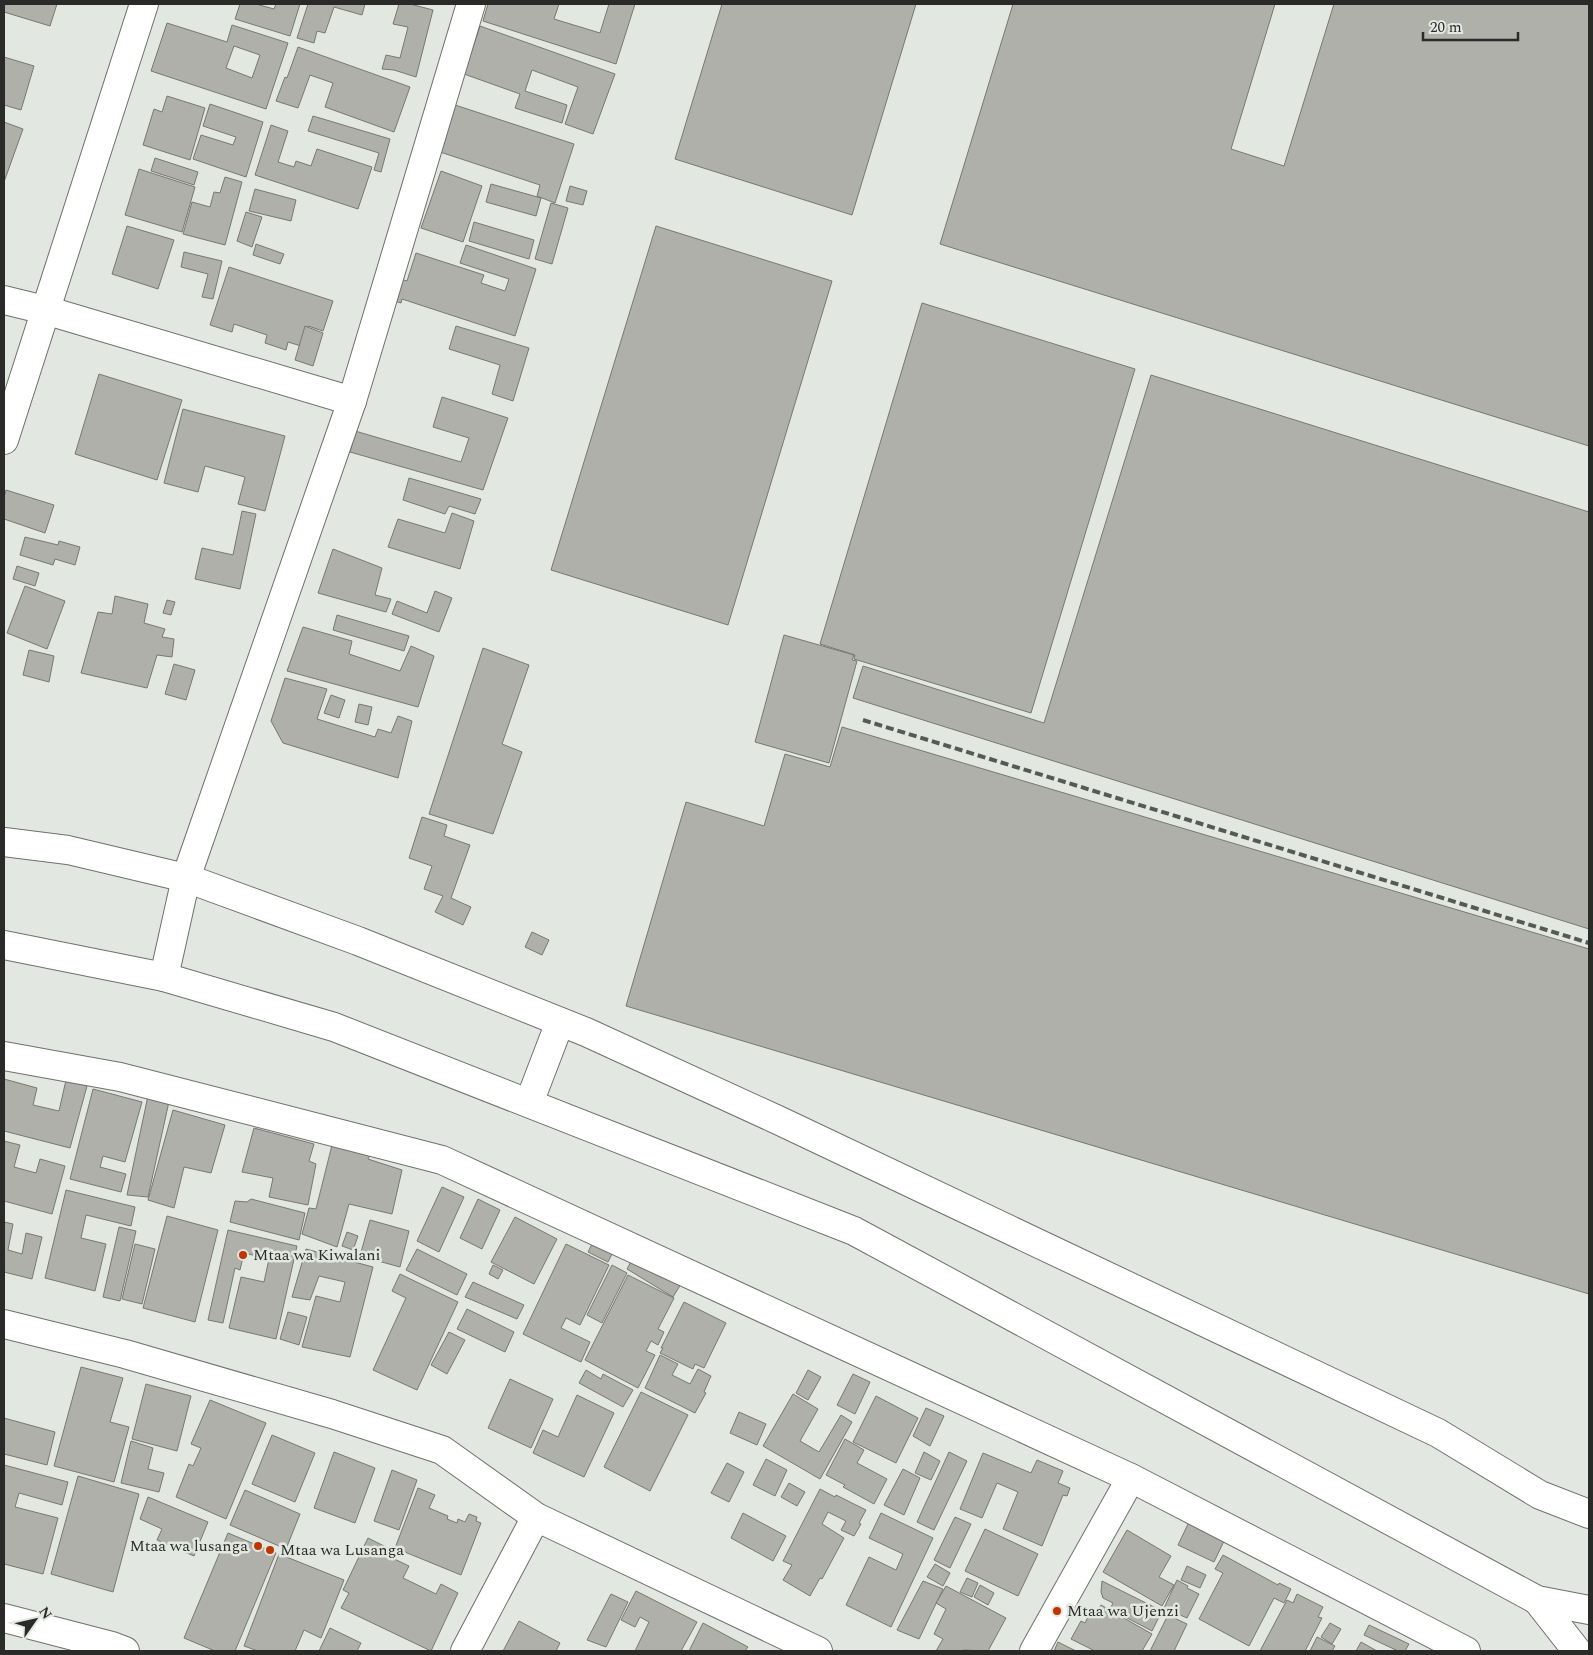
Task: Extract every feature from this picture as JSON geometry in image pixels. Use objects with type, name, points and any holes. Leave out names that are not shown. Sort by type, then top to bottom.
[{"type":"street","points":[[4,440],[144,4]]},
{"type":"street","points":[[164,977],[186,878],[352,401],[471,4]]},
{"type":"street","points":[[4,300],[45,310],[352,401]]},
{"type":"street","points":[[4,842],[68,850],[186,878],[358,942],[594,1036],[780,1121],[1438,1432],[1540,1495],[1589,1514]]},
{"type":"street","points":[[4,945],[164,977],[334,1026],[854,1230],[1536,1600],[1589,1610]]},
{"type":"street","points":[[529,1103],[560,1022]]},
{"type":"street","points":[[4,1056],[120,1077],[442,1160],[1131,1478],[1466,1651]]},
{"type":"street","points":[[4,1324],[125,1354],[332,1414],[442,1450],[536,1517],[818,1651]]},
{"type":"street","points":[[1034,1651],[1131,1478]]},
{"type":"street","points":[[465,1651],[536,1517]]},
{"type":"street","points":[[1536,1600],[1577,1651]]},
{"type":"street","points":[[4,1618],[125,1651]]},
{"type":"building","points":[[4,4],[57,4],[50,26],[4,12]]},
{"type":"building","points":[[240,4],[256,4],[274,9],[276,4],[300,4],[290,36],[235,19]]},
{"type":"building","points":[[308,4],[365,4],[362,15],[334,7],[325,33],[317,31],[314,43],[297,38]]},
{"type":"building","points":[[399,4],[410,4],[433,10],[416,77],[394,70],[382,69],[386,55],[400,58],[408,27],[393,24]]},
{"type":"building","points":[[488,4],[559,4],[554,19],[600,33],[609,4],[635,4],[616,64],[483,21]]},
{"type":"building","points":[[722,4],[916,4],[852,215],[675,159]]},
{"type":"building","points":[[1013,4],[1275,4],[1231,149],[1284,166],[1334,4],[1589,4],[1589,446],[940,244]]},
{"type":"building","points":[[167,23],[227,42],[232,25],[288,43],[266,109],[151,71]],"holes":[[[234,46],[260,55],[252,78],[226,68]]]},
{"type":"building","points":[[480,26],[615,74],[593,134],[565,124],[578,87],[532,70],[525,91],[567,105],[562,123],[515,108],[520,94],[464,74]]},
{"type":"building","points":[[298,47],[410,87],[394,132],[325,107],[333,83],[310,75],[298,108],[276,101],[285,77],[287,78]]},
{"type":"building","points":[[4,57],[34,66],[21,110],[4,105]]},
{"type":"building","points":[[167,96],[205,108],[190,160],[143,145],[154,109],[162,112]]},
{"type":"building","points":[[210,104],[263,122],[246,177],[193,159],[201,135],[233,145],[236,137],[203,126]]},
{"type":"building","points":[[452,104],[574,144],[555,203],[537,196],[540,185],[437,151]]},
{"type":"building","points":[[313,116],[390,139],[381,172],[374,170],[379,153],[308,131]]},
{"type":"building","points":[[4,122],[23,129],[4,182]]},
{"type":"building","points":[[271,125],[288,131],[278,162],[294,167],[296,161],[311,166],[317,149],[372,167],[358,209],[255,175]]},
{"type":"building","points":[[155,158],[198,172],[194,185],[151,171]]},
{"type":"building","points":[[139,169],[195,187],[182,232],[125,215]]},
{"type":"building","points":[[441,171],[482,186],[463,242],[421,228]]},
{"type":"building","points":[[225,177],[242,182],[225,245],[183,234],[192,202],[210,207],[214,192],[220,193]]},
{"type":"building","points":[[491,184],[541,198],[536,216],[486,202]]},
{"type":"building","points":[[570,186],[587,191],[583,205],[566,201]]},
{"type":"building","points":[[255,189],[296,200],[291,221],[249,211]]},
{"type":"building","points":[[551,203],[568,208],[552,264],[535,259]]},
{"type":"building","points":[[246,212],[262,217],[252,247],[237,241]]},
{"type":"building","points":[[474,222],[534,240],[529,259],[469,241]]},
{"type":"building","points":[[127,226],[174,240],[158,289],[112,274]]},
{"type":"building","points":[[656,226],[832,281],[728,625],[551,570]]},
{"type":"building","points":[[256,244],[284,254],[280,264],[253,255]]},
{"type":"building","points":[[466,245],[536,269],[515,336],[402,299],[401,303],[391,300],[398,278],[407,281],[416,253],[484,275],[481,283],[505,291],[509,279],[460,263]]},
{"type":"building","points":[[184,252],[222,261],[213,299],[202,297],[208,274],[181,267]]},
{"type":"building","points":[[229,267],[333,301],[323,331],[308,326],[301,346],[288,342],[286,350],[265,343],[267,335],[234,324],[232,332],[210,325]]},
{"type":"building","points":[[922,303],[1135,369],[1031,713],[854,659],[855,655],[820,644]]},
{"type":"building","points":[[305,326],[323,333],[313,366],[295,360]]},
{"type":"building","points":[[456,326],[529,348],[513,401],[492,394],[500,365],[449,349]]},
{"type":"building","points":[[99,374],[182,400],[157,480],[75,454]]},
{"type":"building","points":[[1151,375],[1589,512],[1589,929],[853,698],[863,666],[1044,723]]},
{"type":"building","points":[[442,397],[508,418],[483,490],[350,452],[355,431],[461,462],[469,438],[433,427]]},
{"type":"building","points":[[183,409],[285,436],[265,511],[238,504],[245,477],[205,466],[198,492],[164,483]]},
{"type":"building","points":[[409,478],[481,499],[475,514],[449,506],[445,514],[403,500]]},
{"type":"building","points":[[6,490],[54,505],[45,533],[4,519],[4,497]]},
{"type":"building","points":[[242,511],[256,514],[240,589],[195,579],[202,548],[233,555]]},
{"type":"building","points":[[452,513],[474,521],[460,569],[388,547],[398,519],[445,533]]},
{"type":"building","points":[[25,537],[58,545],[59,541],[80,547],[75,565],[55,559],[53,565],[20,555]]},
{"type":"building","points":[[333,549],[382,568],[375,595],[391,599],[386,612],[318,593]]},
{"type":"building","points":[[17,566],[39,573],[35,586],[13,579]]},
{"type":"building","points":[[25,586],[65,601],[47,649],[7,633]]},
{"type":"building","points":[[435,591],[452,598],[439,632],[392,614],[397,601],[427,613]]},
{"type":"building","points":[[115,596],[148,604],[144,623],[165,629],[162,637],[174,639],[172,657],[157,655],[147,688],[81,673],[98,612],[112,614]]},
{"type":"building","points":[[167,600],[175,602],[171,615],[163,613]]},
{"type":"building","points":[[337,615],[409,636],[404,651],[333,630]]},
{"type":"building","points":[[303,627],[352,641],[349,654],[400,671],[411,646],[434,656],[418,707],[287,671]]},
{"type":"building","points":[[784,635],[854,655],[852,660],[857,661],[829,763],[755,742]]},
{"type":"building","points":[[483,648],[529,665],[502,744],[522,752],[493,834],[429,814]]},
{"type":"building","points":[[29,650],[54,656],[49,682],[23,675]]},
{"type":"building","points":[[174,664],[195,670],[186,700],[165,694]]},
{"type":"building","points":[[285,678],[327,689],[317,719],[375,737],[378,729],[391,733],[398,716],[412,721],[398,778],[283,743],[271,721]]},
{"type":"building","points":[[331,695],[345,700],[339,718],[324,713]]},
{"type":"building","points":[[359,704],[372,707],[368,725],[355,722]]},
{"type":"building","points":[[842,727],[1589,949],[1589,1294],[626,1006],[686,802],[764,826],[785,754],[830,767]]},
{"type":"building","points":[[422,817],[447,825],[444,836],[470,845],[451,898],[471,907],[463,925],[435,912],[443,896],[424,889],[432,866],[409,858]]},
{"type":"building","points":[[532,932],[549,940],[542,955],[525,947]]},
{"type":"building","points":[[4,1079],[37,1088],[33,1105],[59,1111],[66,1080],[87,1086],[70,1148],[4,1131]]},
{"type":"building","points":[[93,1089],[142,1102],[125,1162],[103,1156],[100,1167],[126,1174],[121,1192],[70,1179]]},
{"type":"building","points":[[149,1091],[170,1097],[148,1197],[127,1195]]},
{"type":"building","points":[[173,1110],[225,1125],[211,1173],[184,1167],[174,1208],[148,1200]]},
{"type":"building","points":[[254,1128],[314,1144],[309,1161],[316,1164],[308,1205],[269,1197],[273,1178],[242,1172]]},
{"type":"building","points":[[4,1141],[20,1145],[14,1167],[36,1173],[40,1159],[65,1166],[52,1214],[4,1201]]},
{"type":"building","points":[[332,1145],[370,1155],[368,1159],[402,1170],[392,1214],[349,1204],[337,1247],[302,1234],[309,1208],[316,1209]]},
{"type":"building","points":[[442,1187],[464,1197],[439,1252],[417,1241]]},
{"type":"building","points":[[66,1190],[135,1207],[131,1226],[86,1215],[81,1238],[106,1244],[95,1291],[45,1278]]},
{"type":"building","points":[[251,1199],[305,1213],[299,1240],[230,1222],[235,1201],[247,1202]]},
{"type":"building","points":[[478,1199],[500,1210],[482,1249],[460,1238]]},
{"type":"building","points":[[167,1216],[218,1230],[195,1322],[143,1308]]},
{"type":"building","points":[[515,1217],[557,1239],[534,1284],[491,1262]]},
{"type":"building","points":[[370,1220],[409,1231],[400,1267],[360,1256]]},
{"type":"building","points":[[4,1222],[13,1224],[8,1250],[22,1254],[26,1233],[42,1237],[32,1279],[4,1272]]},
{"type":"building","points":[[119,1227],[136,1231],[120,1301],[103,1297]]},
{"type":"building","points":[[228,1230],[297,1246],[276,1339],[229,1328],[241,1277],[264,1282],[269,1259],[244,1253],[240,1270],[235,1268],[223,1323],[208,1320]]},
{"type":"building","points":[[347,1232],[358,1236],[353,1250],[342,1246]]},
{"type":"building","points":[[593,1242],[613,1252],[608,1262],[588,1252]]},
{"type":"building","points":[[135,1244],[155,1249],[142,1304],[122,1299]]},
{"type":"building","points":[[566,1244],[609,1265],[580,1325],[566,1318],[561,1328],[590,1342],[581,1362],[523,1334]]},
{"type":"building","points":[[306,1249],[373,1267],[350,1357],[302,1347],[316,1296],[340,1302],[345,1282],[319,1276],[310,1300],[292,1297]]},
{"type":"building","points":[[417,1249],[467,1274],[457,1295],[406,1270]]},
{"type":"building","points":[[634,1256],[681,1284],[673,1297],[627,1269]]},
{"type":"building","points":[[493,1265],[503,1270],[498,1279],[489,1274]]},
{"type":"building","points":[[612,1265],[627,1273],[602,1323],[587,1315]]},
{"type":"building","points":[[400,1274],[458,1302],[417,1390],[373,1370],[406,1298],[392,1291]]},
{"type":"building","points":[[628,1275],[674,1298],[658,1329],[664,1332],[658,1345],[651,1341],[646,1351],[655,1355],[638,1388],[585,1360]]},
{"type":"building","points":[[473,1282],[524,1305],[517,1319],[465,1297]]},
{"type":"building","points":[[684,1302],[726,1323],[704,1368],[695,1364],[693,1369],[660,1353]]},
{"type":"building","points":[[467,1309],[514,1332],[505,1352],[457,1329]]},
{"type":"building","points":[[288,1312],[307,1317],[299,1345],[280,1339]]},
{"type":"building","points":[[449,1332],[465,1340],[447,1374],[431,1365]]},
{"type":"building","points":[[660,1355],[678,1364],[672,1375],[690,1384],[698,1369],[711,1376],[704,1392],[706,1393],[695,1413],[645,1388]]},
{"type":"building","points":[[81,1367],[123,1378],[110,1422],[129,1427],[114,1482],[54,1466]]},
{"type":"building","points":[[586,1370],[601,1379],[603,1374],[633,1390],[623,1407],[579,1383]]},
{"type":"building","points":[[808,1370],[821,1377],[808,1400],[796,1393]]},
{"type":"building","points":[[853,1374],[870,1382],[855,1414],[837,1405]]},
{"type":"building","points":[[510,1379],[553,1399],[531,1448],[488,1428]]},
{"type":"building","points":[[146,1384],[191,1396],[177,1451],[132,1439]]},
{"type":"building","points":[[641,1392],[688,1415],[650,1491],[604,1467]]},
{"type":"building","points":[[793,1394],[818,1409],[800,1441],[819,1452],[841,1415],[852,1422],[820,1479],[763,1446]]},
{"type":"building","points":[[577,1395],[614,1413],[584,1477],[533,1453],[543,1430],[558,1437]]},
{"type":"building","points":[[876,1396],[918,1418],[896,1463],[853,1442]]},
{"type":"building","points":[[210,1400],[266,1423],[226,1519],[176,1497],[189,1464],[193,1466],[201,1448],[191,1444]]},
{"type":"building","points":[[926,1408],[944,1416],[930,1446],[913,1436]]},
{"type":"building","points":[[739,1412],[766,1424],[757,1445],[730,1433]]},
{"type":"building","points":[[4,1418],[55,1432],[47,1465],[4,1454]]},
{"type":"building","points":[[272,1435],[315,1453],[295,1502],[252,1484]]},
{"type":"building","points":[[845,1439],[864,1450],[857,1463],[887,1479],[874,1504],[826,1475]]},
{"type":"building","points":[[131,1441],[153,1448],[148,1469],[164,1473],[159,1492],[121,1483]]},
{"type":"building","points":[[334,1452],[375,1468],[355,1523],[314,1508]]},
{"type":"building","points":[[924,1452],[940,1461],[931,1480],[915,1473]]},
{"type":"building","points":[[949,1452],[967,1461],[934,1530],[917,1522]]},
{"type":"building","points":[[983,1453],[1031,1473],[1037,1460],[1063,1471],[1058,1483],[1070,1488],[1067,1496],[1063,1495],[1042,1546],[1003,1529],[1018,1492],[997,1483],[982,1518],[960,1509]]},
{"type":"building","points":[[766,1459],[787,1470],[775,1496],[753,1485]]},
{"type":"building","points":[[727,1463],[744,1472],[729,1502],[711,1493]]},
{"type":"building","points":[[4,1465],[68,1482],[62,1505],[19,1493],[15,1507],[58,1518],[43,1574],[4,1564]]},
{"type":"building","points":[[903,1469],[920,1478],[904,1515],[884,1505]]},
{"type":"building","points":[[392,1470],[417,1480],[399,1530],[374,1521]]},
{"type":"building","points":[[78,1476],[139,1494],[113,1592],[51,1574]]},
{"type":"building","points":[[789,1483],[805,1492],[797,1506],[781,1497]]},
{"type":"building","points":[[418,1488],[435,1495],[429,1508],[448,1516],[447,1519],[457,1523],[458,1519],[465,1522],[469,1514],[477,1517],[476,1521],[481,1523],[461,1575],[395,1548]]},
{"type":"building","points":[[820,1489],[866,1510],[854,1536],[841,1530],[846,1521],[828,1512],[822,1524],[844,1538],[822,1579],[820,1578],[810,1596],[783,1580],[792,1565],[783,1561]]},
{"type":"building","points":[[245,1490],[300,1514],[286,1549],[230,1525]]},
{"type":"building","points":[[148,1497],[208,1522],[194,1556],[157,1540],[162,1529],[140,1519]]},
{"type":"building","points":[[743,1513],[786,1536],[773,1561],[731,1538]]},
{"type":"building","points":[[881,1513],[933,1538],[891,1627],[846,1605],[869,1557],[896,1570],[903,1554],[869,1538]]},
{"type":"building","points":[[955,1517],[971,1524],[950,1568],[934,1560]]},
{"type":"building","points":[[1189,1522],[1225,1539],[1214,1562],[1178,1545]]},
{"type":"building","points":[[985,1529],[1038,1554],[1018,1596],[965,1571]]},
{"type":"building","points":[[1127,1530],[1171,1556],[1159,1577],[1174,1585],[1162,1606],[1103,1572]]},
{"type":"building","points":[[228,1533],[276,1553],[235,1651],[215,1651],[184,1638]]},
{"type":"building","points":[[368,1538],[392,1550],[388,1556],[409,1566],[403,1578],[436,1594],[441,1584],[458,1593],[431,1651],[341,1608],[349,1593],[343,1590]]},
{"type":"building","points":[[279,1554],[344,1580],[321,1638],[304,1630],[295,1651],[258,1651],[244,1646]]},
{"type":"building","points":[[1223,1555],[1278,1585],[1279,1583],[1291,1589],[1284,1603],[1274,1598],[1249,1646],[1199,1619],[1223,1573],[1215,1569]]},
{"type":"building","points":[[935,1564],[950,1573],[943,1586],[927,1577]]},
{"type":"building","points":[[1187,1566],[1206,1575],[1200,1588],[1181,1580]]},
{"type":"building","points":[[967,1578],[978,1583],[972,1597],[960,1592]]},
{"type":"building","points":[[1177,1580],[1199,1594],[1187,1618],[1164,1608]]},
{"type":"building","points":[[923,1581],[943,1589],[919,1639],[897,1630]]},
{"type":"building","points":[[1102,1581],[1162,1611],[1152,1631],[1110,1609],[1113,1603],[1103,1598],[1101,1592]]},
{"type":"building","points":[[980,1585],[994,1593],[988,1605],[974,1597]]},
{"type":"building","points":[[946,1586],[1006,1618],[988,1651],[936,1651],[943,1639],[934,1634],[946,1609],[936,1603]]},
{"type":"building","points":[[636,1591],[697,1622],[681,1651],[635,1651],[649,1622],[640,1617],[635,1627],[621,1620]]},
{"type":"building","points":[[611,1594],[628,1602],[606,1647],[587,1640]]},
{"type":"building","points":[[1297,1594],[1323,1607],[1318,1617],[1322,1618],[1305,1651],[1260,1651],[1287,1600],[1293,1603]]},
{"type":"building","points":[[1101,1605],[1152,1634],[1142,1651],[1095,1651],[1071,1639],[1081,1621],[1085,1623],[1089,1615],[1094,1618]]},
{"type":"building","points":[[1168,1615],[1187,1624],[1174,1651],[1150,1651]]},
{"type":"building","points":[[519,1621],[560,1643],[556,1651],[503,1651]]},
{"type":"building","points":[[703,1623],[748,1647],[745,1651],[689,1651]]},
{"type":"building","points":[[1330,1623],[1341,1629],[1332,1644],[1321,1637]]},
{"type":"building","points":[[1369,1625],[1409,1644],[1405,1651],[1398,1651],[1364,1635]]},
{"type":"building","points":[[330,1628],[361,1643],[357,1651],[319,1651]]},
{"type":"building","points":[[1317,1637],[1335,1646],[1332,1651],[1310,1651]]},
{"type":"building","points":[[1058,1642],[1076,1651],[1054,1651]]},
{"type":"building","points":[[1361,1642],[1377,1651],[1356,1651]]},
{"type":"railway","points":[[863,720],[1589,943]]},
{"type":"place","name":"Mtaa wa Kiwalani","points":[[243,1255]]},
{"type":"place","name":"Mtaa wa lusanga","points":[[258,1546]]},
{"type":"place","name":"Mtaa wa Lusanga","points":[[270,1550]]},
{"type":"place","name":"Mtaa wa Ujenzi","points":[[1057,1611]]}]
